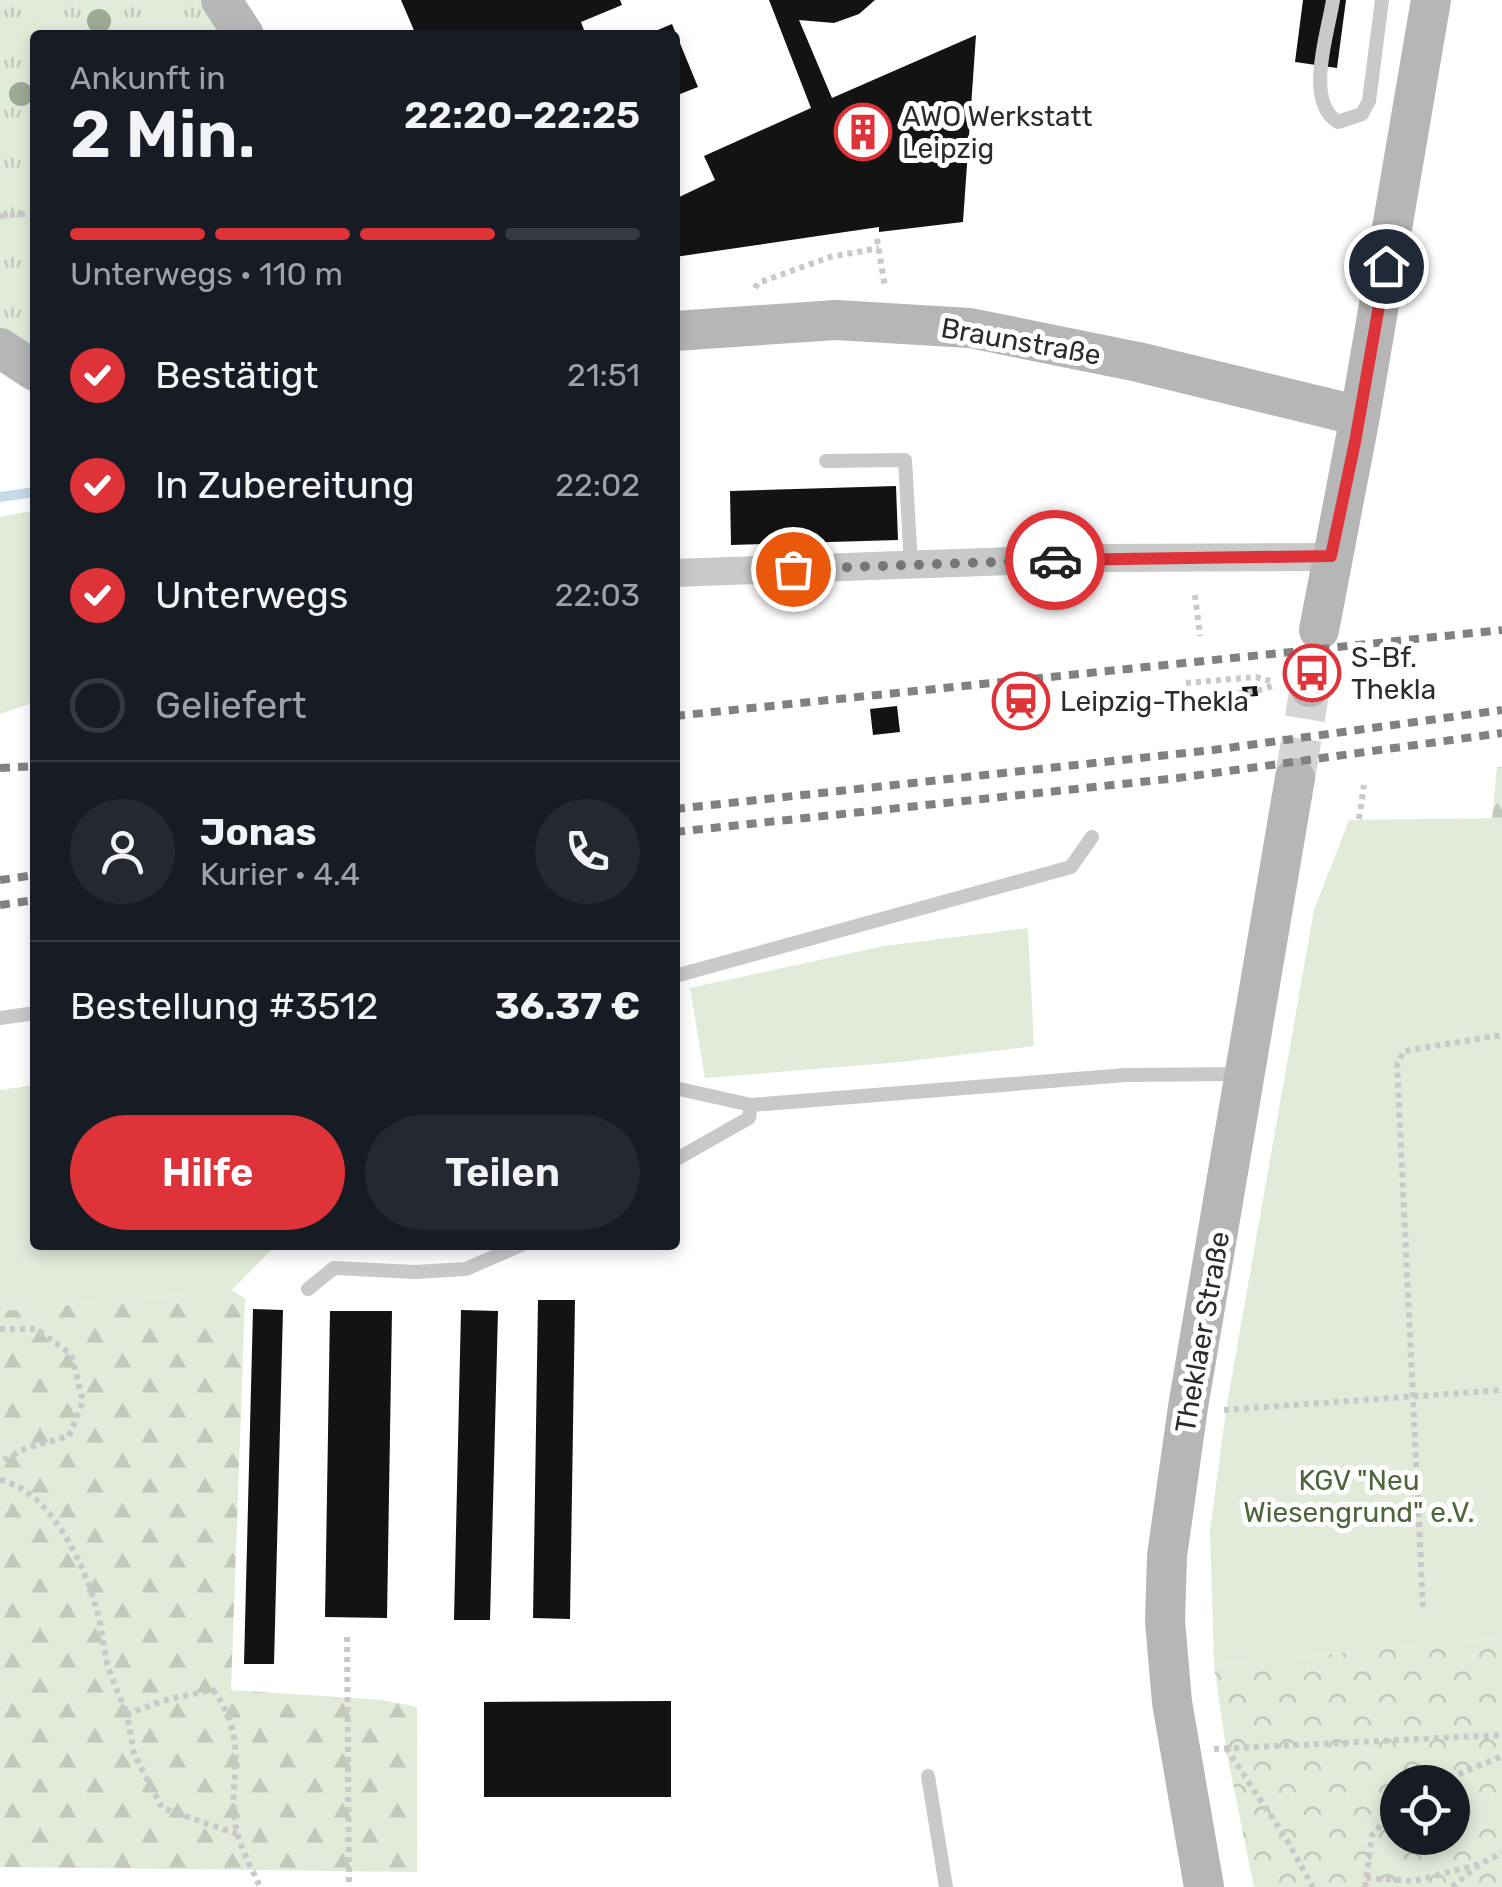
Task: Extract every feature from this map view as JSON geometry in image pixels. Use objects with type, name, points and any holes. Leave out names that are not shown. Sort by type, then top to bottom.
[{"type":"main road","points":[[222,0],[241,30]]},
{"type":"main road","points":[[1305,667],[1360,416],[1430,0]]},
{"type":"main road","name":"Braunstraße","points":[[680,331],[836,320],[970,328],[1138,362],[1360,416]]},
{"type":"main road","points":[[0,348],[30,367]]},
{"type":"main road","name":"Theklaer Straße","points":[[1204,1887],[1179,1750],[1165,1621],[1167,1556],[1188,1407],[1296,778]]},
{"type":"street","points":[[680,573],[1099,558],[1331,556]]},
{"type":"lane","points":[[1333,0],[1318,86],[1328,116],[1338,122],[1362,114],[1368,101],[1382,0]]},
{"type":"lane","points":[[826,462],[905,460],[911,565]]},
{"type":"lane","points":[[680,975],[1071,867],[1092,837]]},
{"type":"lane","points":[[0,1018],[30,1014]]},
{"type":"lane","points":[[680,1089],[751,1105],[1126,1075],[1246,1074]]},
{"type":"lane","points":[[680,1157],[748,1118],[751,1105]]},
{"type":"lane","points":[[308,1289],[334,1268],[415,1272],[466,1269],[510,1250]]},
{"type":"lane","points":[[928,1776],[946,1887]]},
{"type":"path","points":[[0,216],[30,213]]},
{"type":"path","points":[[877,239],[886,293]]},
{"type":"path","points":[[752,294],[758,283],[830,256],[879,248]]},
{"type":"path","points":[[1194,595],[1200,636]]},
{"type":"path","points":[[1188,698],[1257,690],[1305,667]]},
{"type":"path","points":[[1186,683],[1256,677]]},
{"type":"path","points":[[1360,820],[1364,785]]},
{"type":"path","points":[[1423,1607],[1416,1398],[1397,1064],[1404,1052],[1502,1035]]},
{"type":"path","points":[[0,1329],[36,1329],[71,1354],[83,1401],[69,1436],[26,1448],[0,1462]]},
{"type":"path","points":[[1188,1407],[1250,1410],[1502,1390]]},
{"type":"path","points":[[0,1480],[17,1484],[59,1524],[80,1563],[97,1610],[108,1665],[127,1714],[134,1754],[162,1808],[237,1834]]},
{"type":"path","points":[[347,1637],[349,1887]]},
{"type":"path","points":[[127,1714],[169,1699],[214,1690],[225,1706],[237,1747],[237,1834],[260,1887]]},
{"type":"path","points":[[1179,1750],[1502,1735]]},
{"type":"path","points":[[1226,1748],[1286,1837],[1313,1887]]},
{"type":"path","points":[[1470,1769],[1502,1756]]},
{"type":"path","points":[[1380,1826],[1372,1835],[1366,1883],[1414,1881],[1480,1864],[1502,1853]]},
{"type":"path","points":[[1452,1887],[1480,1864]]},
{"type":"green space","points":[[0,0],[200,0],[221,30],[30,30],[30,351],[0,329]]},
{"type":"green space","points":[[30,511],[30,704],[0,714],[0,517]]},
{"type":"green space","points":[[1497,767],[1502,767],[1502,818],[1492,820]]},
{"type":"green space","name":"KGV \"Neu Wiesengrund\" e.V.","points":[[1502,818],[1502,1638],[1214,1665],[1210,1531],[1226,1410],[1314,910],[1349,820]]},
{"type":"green space","points":[[1028,928],[1034,1046],[901,1062],[705,1078],[690,988],[884,946]]},
{"type":"green space","points":[[30,1086],[30,1250],[271,1250],[232,1290],[0,1311],[0,1090]]},
{"type":"green space","points":[[232,1290],[245,1299],[231,1690],[383,1700],[417,1707],[417,1872],[0,1867],[0,1311]]},
{"type":"green space","points":[[1502,1638],[1502,1887],[1254,1887],[1227,1755],[1214,1665]]},
{"type":"building","points":[[401,0],[620,0],[622,5],[581,22],[584,30],[414,30]]},
{"type":"building","name":"AWO Werkstatt Leipzig","points":[[769,0],[875,0],[859,14],[834,23],[799,20],[832,98],[976,35],[963,222],[879,232],[879,227],[680,256],[680,197],[715,180],[704,156],[811,108]]},
{"type":"building","points":[[1303,0],[1346,0],[1337,68],[1295,62]]},
{"type":"building","points":[[680,43],[698,87],[680,94]]},
{"type":"building","points":[[896,486],[898,540],[731,545],[730,491]]},
{"type":"building","points":[[1257,686],[1258,696],[1243,697],[1242,687]]},
{"type":"building","points":[[897,706],[900,732],[873,735],[870,709]]},
{"type":"building","points":[[538,1300],[575,1300],[570,1619],[533,1618]]},
{"type":"building","points":[[253,1309],[283,1310],[274,1664],[244,1664]]},
{"type":"building","points":[[461,1310],[498,1311],[490,1620],[454,1620]]},
{"type":"building","points":[[330,1311],[392,1311],[387,1618],[325,1617]]},
{"type":"building","points":[[671,1701],[671,1797],[484,1797],[484,1702]]},
{"type":"waterway","points":[[0,497],[30,493]]},
{"type":"tunnel","points":[[1295,778],[1310,687]]},
{"type":"railway","points":[[680,715],[1502,630]]},
{"type":"railway","points":[[680,808],[1213,750],[1502,710]]},
{"type":"railway","points":[[680,831],[1178,778],[1502,733]]},
{"type":"railway","points":[[0,768],[30,766]]},
{"type":"railway","points":[[0,880],[30,876]]},
{"type":"railway","points":[[0,905],[30,901]]},
{"type":"way so far","points":[[793,569],[1055,560]]},
{"type":"place","name":"AWO Werkstatt Leipzig","points":[[863,132]]},
{"type":"place","name":"S-Bf. Thekla","points":[[1312,673]]},
{"type":"place","name":"Leipzig-Thekla","points":[[1021,701]]},
{"type":"route","points":[[1055,560],[1331,556],[1386,266]]}]
